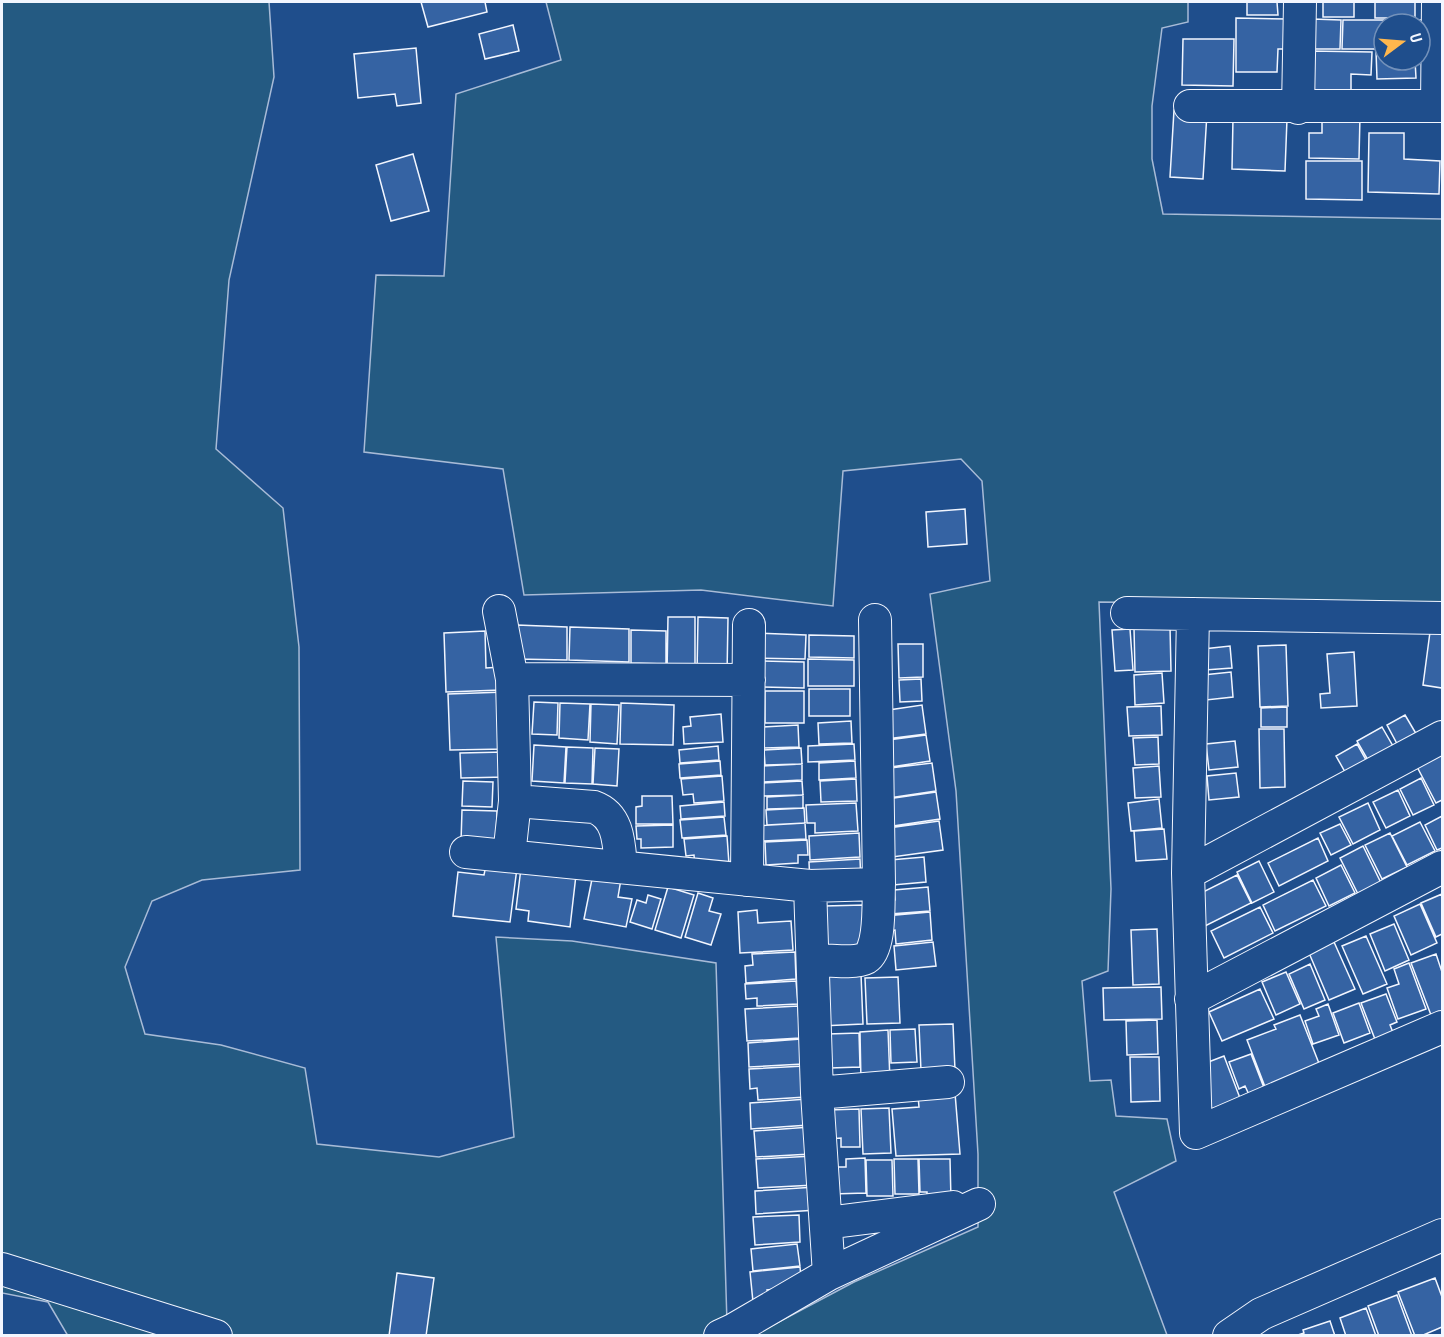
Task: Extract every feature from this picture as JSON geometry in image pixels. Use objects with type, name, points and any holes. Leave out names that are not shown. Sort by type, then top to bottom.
[{"type":"street","points":[[1298,108],[1300,2]]},
{"type":"street","points":[[1190,106],[1298,108],[1440,106],[1438,2]]},
{"type":"street","points":[[499,611],[512,679],[515,801],[509,856]]},
{"type":"street","points":[[1127,613],[1443,618]]},
{"type":"street","points":[[1193,614],[1188,873],[1196,1133],[1443,1027]]},
{"type":"street","points":[[813,960],[863,959],[872,952],[875,945],[879,884],[875,620]]},
{"type":"street","points":[[747,880],[749,625]]},
{"type":"street","points":[[512,679],[749,680]]},
{"type":"street","points":[[1188,873],[1443,737]]},
{"type":"street","points":[[515,801],[601,809],[612,820],[619,845],[621,867]]},
{"type":"street","points":[[466,852],[810,886],[879,884]]},
{"type":"street","points":[[1191,999],[1443,867]]},
{"type":"street","points":[[810,886],[817,1093],[829,1274]]},
{"type":"street","points":[[817,1093],[948,1082]]},
{"type":"street","points":[[720,1335],[733,1330],[829,1274],[980,1204],[826,1223]]},
{"type":"street","points":[[1229,1335],[1261,1325],[1443,1235]]},
{"type":"street","points":[[2,1269],[216,1335]]},
{"type":"shaded area","points":[[2,2],[269,2],[274,77],[229,280],[216,449],[283,508],[299,647],[300,870],[202,880],[152,901],[125,967],[145,1034],[221,1045],[305,1068],[317,1144],[439,1157],[514,1137],[496,937],[572,941],[716,963],[727,1323],[756,1334],[854,1282],[978,1227],[978,1154],[956,791],[930,594],[990,581],[982,481],[961,459],[843,471],[833,606],[701,590],[524,595],[503,469],[364,452],[376,275],[444,276],[456,94],[561,60],[546,2],[1188,2],[1188,22],[1162,28],[1152,106],[1152,159],[1163,214],[1442,219],[1442,605],[1099,602],[1111,889],[1108,971],[1082,981],[1090,1081],[1111,1080],[1116,1116],[1167,1119],[1176,1161],[1114,1192],[1167,1335],[68,1336],[48,1302],[2,1293]]},
{"type":"building","points":[[421,2],[485,2],[487,12],[428,27]]},
{"type":"building","points":[[1247,2],[1277,2],[1278,15],[1247,15]]},
{"type":"building","points":[[1323,2],[1354,2],[1354,17],[1323,17]]},
{"type":"building","points":[[1375,2],[1415,2],[1415,12],[1375,12]]},
{"type":"building","points":[[1236,18],[1288,19],[1288,49],[1278,49],[1277,72],[1236,72]]},
{"type":"building","points":[[1312,19],[1341,20],[1340,49],[1312,49]]},
{"type":"building","points":[[1343,20],[1372,20],[1372,49],[1342,49]]},
{"type":"building","points":[[513,25],[519,51],[485,59],[479,34]]},
{"type":"building","points":[[1183,39],[1234,39],[1233,86],[1182,85]]},
{"type":"building","points":[[416,48],[421,103],[397,106],[395,94],[358,98],[354,54]]},
{"type":"building","points":[[1310,51],[1372,52],[1371,75],[1351,74],[1351,100],[1310,100]]},
{"type":"building","points":[[1377,72],[1416,72],[1416,78],[1377,79]]},
{"type":"building","points":[[1174,110],[1207,113],[1203,179],[1170,177]]},
{"type":"building","points":[[1322,116],[1360,116],[1359,159],[1309,158],[1309,133],[1322,133]]},
{"type":"building","points":[[1233,118],[1287,119],[1285,171],[1232,169]]},
{"type":"building","points":[[1369,133],[1404,133],[1404,159],[1440,161],[1439,194],[1368,192]]},
{"type":"building","points":[[413,154],[429,211],[391,221],[376,165]]},
{"type":"building","points":[[1306,161],[1362,161],[1362,200],[1306,199]]},
{"type":"building","points":[[965,509],[967,544],[928,547],[926,512]]},
{"type":"building","points":[[668,617],[695,617],[695,674],[667,673]]},
{"type":"building","points":[[698,617],[728,618],[727,675],[697,674]]},
{"type":"building","points":[[517,625],[567,627],[567,660],[516,659]]},
{"type":"building","points":[[570,627],[629,629],[629,662],[569,660]]},
{"type":"building","points":[[1170,627],[1171,671],[1135,672],[1134,628]]},
{"type":"building","points":[[1130,629],[1133,670],[1115,671],[1112,630]]},
{"type":"building","points":[[631,630],[666,631],[666,664],[631,663]]},
{"type":"building","points":[[485,631],[486,668],[500,667],[501,690],[446,692],[444,633]]},
{"type":"building","points":[[1430,632],[1442,634],[1442,688],[1423,685]]},
{"type":"building","points":[[753,633],[806,635],[805,659],[752,658]]},
{"type":"building","points":[[809,635],[854,636],[854,658],[809,657]]},
{"type":"building","points":[[898,644],[923,644],[923,677],[899,678]]},
{"type":"building","points":[[1286,645],[1288,706],[1260,707],[1258,646]]},
{"type":"building","points":[[1230,646],[1232,668],[1205,670],[1203,649]]},
{"type":"building","points":[[1354,652],[1357,706],[1321,708],[1320,694],[1330,693],[1327,654]]},
{"type":"building","points":[[808,659],[854,660],[854,686],[808,686]]},
{"type":"building","points":[[761,661],[804,662],[804,688],[760,687]]},
{"type":"building","points":[[1231,672],[1233,697],[1206,700],[1203,675]]},
{"type":"building","points":[[1162,673],[1164,703],[1135,705],[1134,675]]},
{"type":"building","points":[[921,679],[922,701],[900,702],[899,680]]},
{"type":"building","points":[[809,689],[850,689],[850,716],[809,716]]},
{"type":"building","points":[[765,691],[804,691],[804,723],[765,723]]},
{"type":"building","points":[[505,692],[506,749],[450,750],[448,694]]},
{"type":"building","points":[[534,702],[558,703],[557,735],[532,734]]},
{"type":"building","points":[[560,703],[590,704],[588,740],[559,738]]},
{"type":"building","points":[[621,703],[674,705],[673,745],[620,744]]},
{"type":"building","points":[[591,704],[619,705],[617,744],[590,742]]},
{"type":"building","points":[[922,705],[926,734],[886,739],[882,711]]},
{"type":"building","points":[[1161,706],[1162,735],[1129,736],[1127,707]]},
{"type":"building","points":[[1287,707],[1287,727],[1261,727],[1261,708]]},
{"type":"building","points":[[721,714],[723,742],[684,744],[683,727],[691,726],[690,717]]},
{"type":"building","points":[[1405,715],[1421,742],[1402,753],[1387,725]]},
{"type":"building","points":[[851,721],[852,743],[819,744],[818,723]]},
{"type":"building","points":[[798,725],[799,747],[764,748],[763,727]]},
{"type":"building","points":[[1382,727],[1397,753],[1372,767],[1357,741]]},
{"type":"building","points":[[1259,729],[1284,729],[1285,787],[1260,788]]},
{"type":"building","points":[[926,735],[930,761],[891,767],[888,740]]},
{"type":"building","points":[[1158,737],[1159,764],[1135,765],[1133,738]]},
{"type":"building","points":[[1235,741],[1238,767],[1209,770],[1206,744]]},
{"type":"building","points":[[854,744],[855,760],[808,762],[808,746]]},
{"type":"building","points":[[1357,744],[1370,767],[1349,779],[1336,756]]},
{"type":"building","points":[[534,745],[566,747],[564,783],[532,781]]},
{"type":"building","points":[[718,746],[719,760],[680,763],[679,750]]},
{"type":"building","points":[[567,747],[593,748],[592,784],[565,783]]},
{"type":"building","points":[[595,748],[619,749],[617,786],[593,784]]},
{"type":"building","points":[[801,748],[802,764],[765,765],[764,750]]},
{"type":"building","points":[[505,752],[505,777],[461,778],[460,753]]},
{"type":"building","points":[[1442,754],[1442,800],[1436,803],[1415,763]]},
{"type":"building","points":[[720,761],[721,775],[680,778],[679,764]]},
{"type":"building","points":[[855,761],[856,778],[819,780],[819,763]]},
{"type":"building","points":[[932,763],[936,791],[882,799],[890,768]]},
{"type":"building","points":[[802,764],[802,780],[763,782],[762,766]]},
{"type":"building","points":[[1159,766],[1161,797],[1135,798],[1133,768]]},
{"type":"building","points":[[1236,773],[1239,797],[1209,800],[1207,776]]},
{"type":"building","points":[[722,776],[724,801],[694,803],[693,794],[683,795],[681,779]]},
{"type":"building","points":[[1421,778],[1434,805],[1413,815],[1400,789]]},
{"type":"building","points":[[856,779],[857,801],[821,802],[820,781]]},
{"type":"building","points":[[463,781],[493,782],[492,807],[462,806]]},
{"type":"building","points":[[802,781],[803,795],[763,796],[762,783]]},
{"type":"building","points":[[1398,790],[1410,816],[1386,828],[1373,802]]},
{"type":"building","points":[[936,792],[940,819],[893,826],[880,800]]},
{"type":"building","points":[[803,795],[803,808],[767,809],[767,797]]},
{"type":"building","points":[[642,796],[672,796],[673,824],[636,824],[636,807],[642,806]]},
{"type":"building","points":[[1159,799],[1162,828],[1131,831],[1128,803]]},
{"type":"building","points":[[724,802],[725,816],[681,819],[680,806]]},
{"type":"building","points":[[856,803],[858,831],[815,833],[815,823],[807,823],[806,805]]},
{"type":"building","points":[[1368,803],[1380,830],[1353,844],[1339,817]]},
{"type":"building","points":[[804,808],[805,823],[767,825],[766,810]]},
{"type":"building","points":[[462,810],[497,811],[496,843],[461,842]]},
{"type":"building","points":[[1442,816],[1442,848],[1437,850],[1425,825]]},
{"type":"building","points":[[724,817],[726,835],[682,838],[680,820]]},
{"type":"building","points":[[939,821],[943,850],[885,858],[881,829]]},
{"type":"building","points":[[1420,822],[1435,851],[1407,865],[1392,836]]},
{"type":"building","points":[[805,823],[806,839],[763,841],[753,826]]},
{"type":"building","points":[[1340,824],[1351,845],[1331,855],[1320,833]]},
{"type":"building","points":[[673,825],[673,847],[641,848],[641,839],[637,839],[636,826]]},
{"type":"building","points":[[1164,829],[1167,859],[1136,861],[1134,831]]},
{"type":"building","points":[[859,833],[860,857],[810,860],[809,836]]},
{"type":"building","points":[[1390,833],[1407,867],[1382,879],[1365,845]]},
{"type":"building","points":[[727,836],[729,864],[695,867],[694,855],[686,856],[684,839]]},
{"type":"building","points":[[1318,838],[1328,861],[1279,886],[1268,863]]},
{"type":"building","points":[[807,840],[808,855],[798,855],[798,863],[766,865],[765,842]]},
{"type":"building","points":[[1363,846],[1381,883],[1358,894],[1340,858]]},
{"type":"building","points":[[924,857],[926,882],[893,885],[890,860]]},
{"type":"building","points":[[860,859],[861,882],[810,884],[809,862]]},
{"type":"building","points":[[1259,861],[1274,892],[1252,903],[1237,872]]},
{"type":"building","points":[[486,865],[517,868],[510,922],[453,916],[458,872],[484,875]]},
{"type":"building","points":[[1341,865],[1355,893],[1329,906],[1316,878]]},
{"type":"building","points":[[521,868],[576,875],[570,927],[528,921],[529,911],[516,909]]},
{"type":"building","points":[[593,874],[621,879],[618,897],[632,899],[626,927],[584,919]]},
{"type":"building","points":[[1237,875],[1251,903],[1205,926],[1191,898]]},
{"type":"building","points":[[1313,880],[1326,906],[1275,931],[1263,905]]},
{"type":"building","points":[[668,887],[694,895],[681,938],[655,930]]},
{"type":"building","points":[[928,887],[930,911],[890,914],[889,901],[895,900],[894,890]]},
{"type":"building","points":[[698,893],[713,898],[709,911],[721,914],[711,945],[685,937]]},
{"type":"building","points":[[1442,894],[1442,934],[1436,937],[1421,903]]},
{"type":"building","points":[[648,895],[661,899],[652,929],[630,922],[637,900],[646,903]]},
{"type":"building","points":[[1420,904],[1437,943],[1411,955],[1394,916]]},
{"type":"building","points":[[864,905],[865,951],[826,953],[824,906]]},
{"type":"building","points":[[1260,907],[1273,933],[1224,958],[1211,931]]},
{"type":"building","points":[[757,910],[758,923],[791,921],[793,950],[740,953],[738,912]]},
{"type":"building","points":[[930,912],[932,940],[896,944],[895,930],[886,931],[885,916]]},
{"type":"building","points":[[1394,924],[1409,960],[1385,971],[1370,934]]},
{"type":"building","points":[[1157,929],[1159,984],[1133,985],[1131,930]]},
{"type":"building","points":[[1366,936],[1387,984],[1363,994],[1342,946]]},
{"type":"building","points":[[933,942],[936,966],[896,970],[894,946]]},
{"type":"building","points":[[1334,942],[1355,989],[1329,1000],[1309,953]]},
{"type":"building","points":[[795,952],[796,979],[746,983],[745,966],[753,965],[752,954]]},
{"type":"building","points":[[1436,954],[1442,972],[1442,1011],[1431,1015],[1411,963]]},
{"type":"building","points":[[1409,963],[1426,1009],[1398,1019],[1387,988],[1399,984],[1394,969]]},
{"type":"building","points":[[1310,964],[1325,1000],[1304,1009],[1289,974]]},
{"type":"building","points":[[1286,972],[1300,1004],[1276,1015],[1262,982]]},
{"type":"building","points":[[861,974],[863,1024],[821,1026],[820,976]]},
{"type":"building","points":[[898,977],[900,1023],[867,1024],[865,978]]},
{"type":"building","points":[[796,981],[798,1004],[757,1006],[757,998],[746,999],[745,984]]},
{"type":"building","points":[[1161,987],[1162,1019],[1104,1020],[1103,988]]},
{"type":"building","points":[[1260,989],[1274,1019],[1222,1041],[1209,1012]]},
{"type":"building","points":[[1386,994],[1397,1022],[1390,1025],[1396,1040],[1378,1047],[1361,1003]]},
{"type":"building","points":[[1359,1003],[1370,1033],[1344,1043],[1333,1013]]},
{"type":"building","points":[[1328,1004],[1339,1035],[1313,1044],[1305,1021],[1319,1016],[1316,1009]]},
{"type":"building","points":[[798,1006],[800,1038],[747,1041],[745,1009]]},
{"type":"building","points":[[1300,1015],[1322,1071],[1267,1092],[1247,1040],[1276,1029],[1274,1025]]},
{"type":"building","points":[[1157,1020],[1158,1054],[1127,1055],[1126,1021]]},
{"type":"building","points":[[953,1024],[955,1070],[921,1071],[919,1025]]},
{"type":"building","points":[[915,1029],[917,1062],[891,1063],[890,1030]]},
{"type":"building","points":[[888,1030],[890,1081],[861,1082],[860,1032]]},
{"type":"building","points":[[859,1033],[860,1067],[830,1068],[828,1034]]},
{"type":"building","points":[[801,1039],[803,1064],[749,1067],[748,1043]]},
{"type":"building","points":[[1251,1054],[1266,1093],[1251,1099],[1245,1086],[1239,1089],[1229,1062]]},
{"type":"building","points":[[1224,1056],[1243,1106],[1203,1122],[1198,1066]]},
{"type":"building","points":[[1130,1057],[1159,1057],[1160,1101],[1131,1102]]},
{"type":"building","points":[[804,1066],[806,1097],[758,1100],[757,1088],[750,1089],[749,1069]]},
{"type":"building","points":[[955,1093],[960,1154],[896,1156],[892,1109],[919,1107],[918,1096]]},
{"type":"building","points":[[807,1099],[809,1125],[751,1129],[750,1103]]},
{"type":"building","points":[[889,1108],[891,1153],[863,1154],[861,1109]]},
{"type":"building","points":[[859,1109],[860,1147],[841,1147],[841,1138],[829,1139],[828,1110]]},
{"type":"building","points":[[810,1127],[811,1154],[756,1157],[754,1131]]},
{"type":"building","points":[[813,1156],[815,1185],[758,1188],[756,1159]]},
{"type":"building","points":[[865,1158],[866,1193],[832,1194],[831,1167],[846,1167],[846,1159]]},
{"type":"building","points":[[894,1159],[918,1159],[919,1194],[895,1194]]},
{"type":"building","points":[[919,1159],[950,1159],[951,1200],[927,1201],[927,1192],[920,1192]]},
{"type":"building","points":[[866,1160],[892,1160],[893,1196],[867,1196]]},
{"type":"building","points":[[815,1187],[817,1210],[756,1214],[755,1191]]},
{"type":"building","points":[[799,1215],[800,1242],[755,1245],[753,1217]]},
{"type":"building","points":[[797,1244],[800,1266],[753,1271],[751,1249]]},
{"type":"building","points":[[800,1267],[802,1286],[767,1290],[769,1301],[753,1302],[750,1272]]},
{"type":"building","points":[[397,1273],[434,1278],[426,1336],[389,1336]]},
{"type":"building","points":[[1435,1278],[1442,1297],[1442,1327],[1421,1336],[1415,1336],[1398,1292]]},
{"type":"building","points":[[1397,1295],[1412,1336],[1379,1336],[1368,1306]]},
{"type":"building","points":[[1366,1308],[1376,1336],[1346,1336],[1340,1318]]},
{"type":"building","points":[[1330,1321],[1335,1336],[1295,1336],[1304,1333],[1303,1330]]}]
